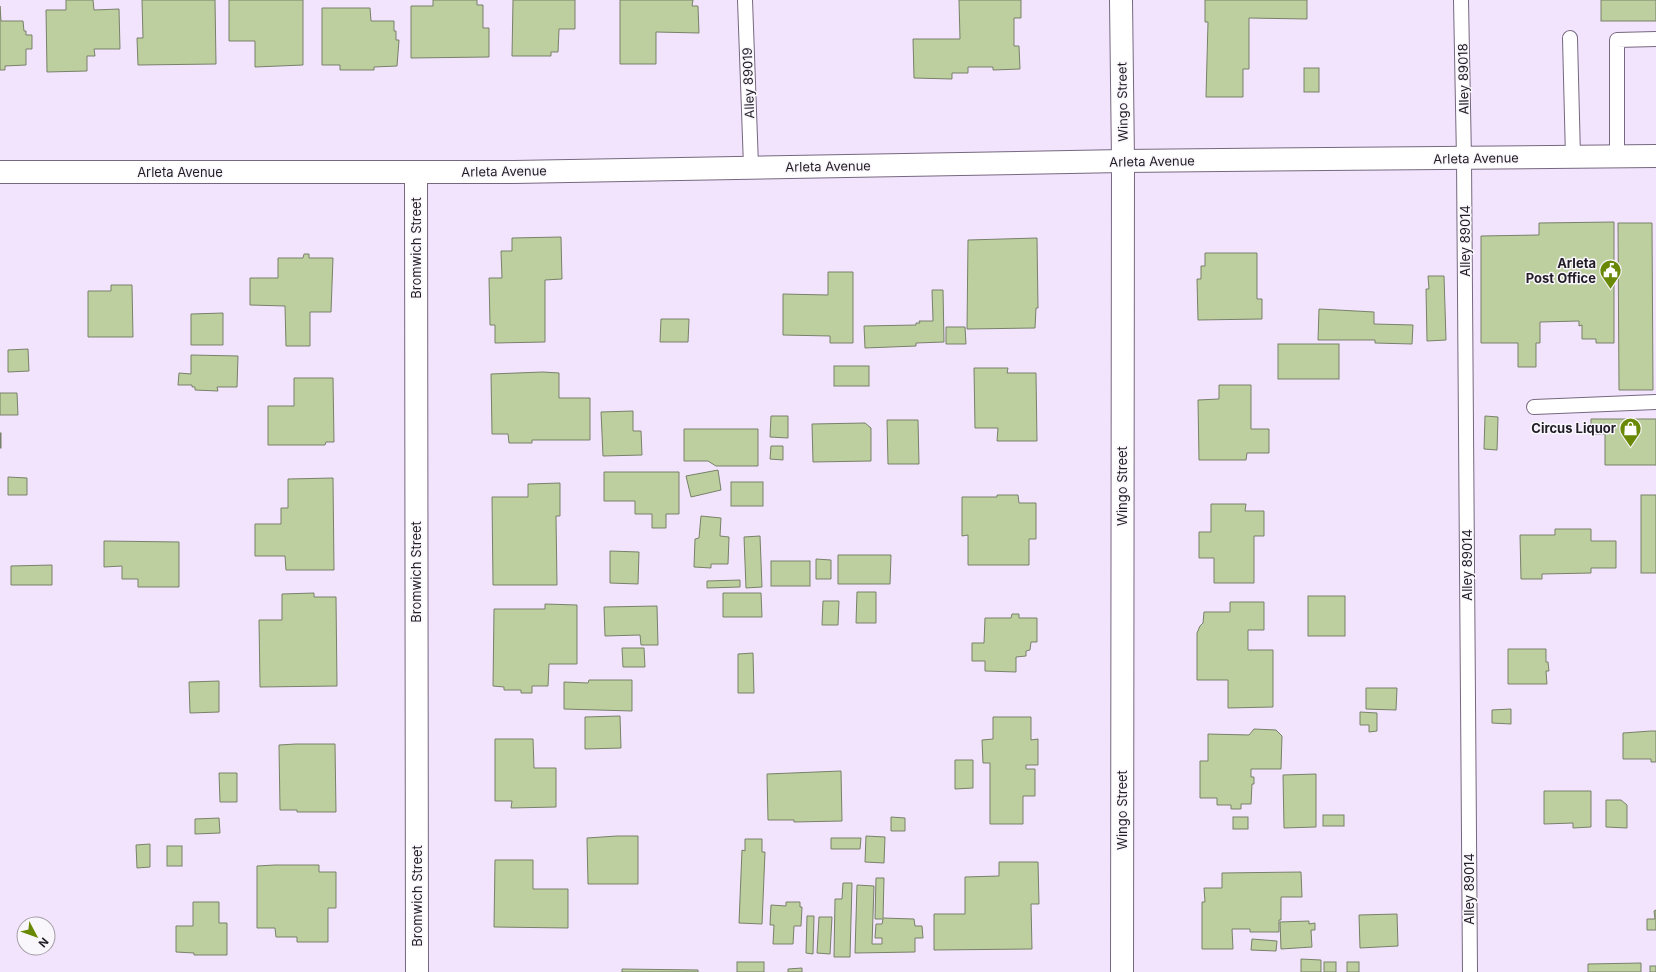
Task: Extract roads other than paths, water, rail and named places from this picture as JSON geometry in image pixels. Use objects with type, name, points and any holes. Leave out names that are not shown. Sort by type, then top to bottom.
[{"type":"street","name":"Wingo Street","points":[[1121,0],[1123,161],[1122,972]]},
{"type":"street","name":"Arleta Avenue","points":[[0,172],[416,172],[1123,161],[1656,156]]},
{"type":"street","name":"Bromwich Street","points":[[416,172],[417,972]]},
{"type":"lane","name":"Alley 89019","points":[[745,0],[751,166]]},
{"type":"lane","name":"Alley 89018","points":[[1461,0],[1464,159]]},
{"type":"lane","points":[[1570,38],[1573,157]]},
{"type":"lane","points":[[1617,156],[1616,40],[1656,39]]},
{"type":"lane","name":"Alley 89014","points":[[1464,159],[1470,972]]},
{"type":"lane","points":[[1534,407],[1656,402]]},
{"type":"place","name":"Arleta Post Office","points":[[1611,290]]},
{"type":"place","name":"Circus Liquor","points":[[1631,448]]}]
